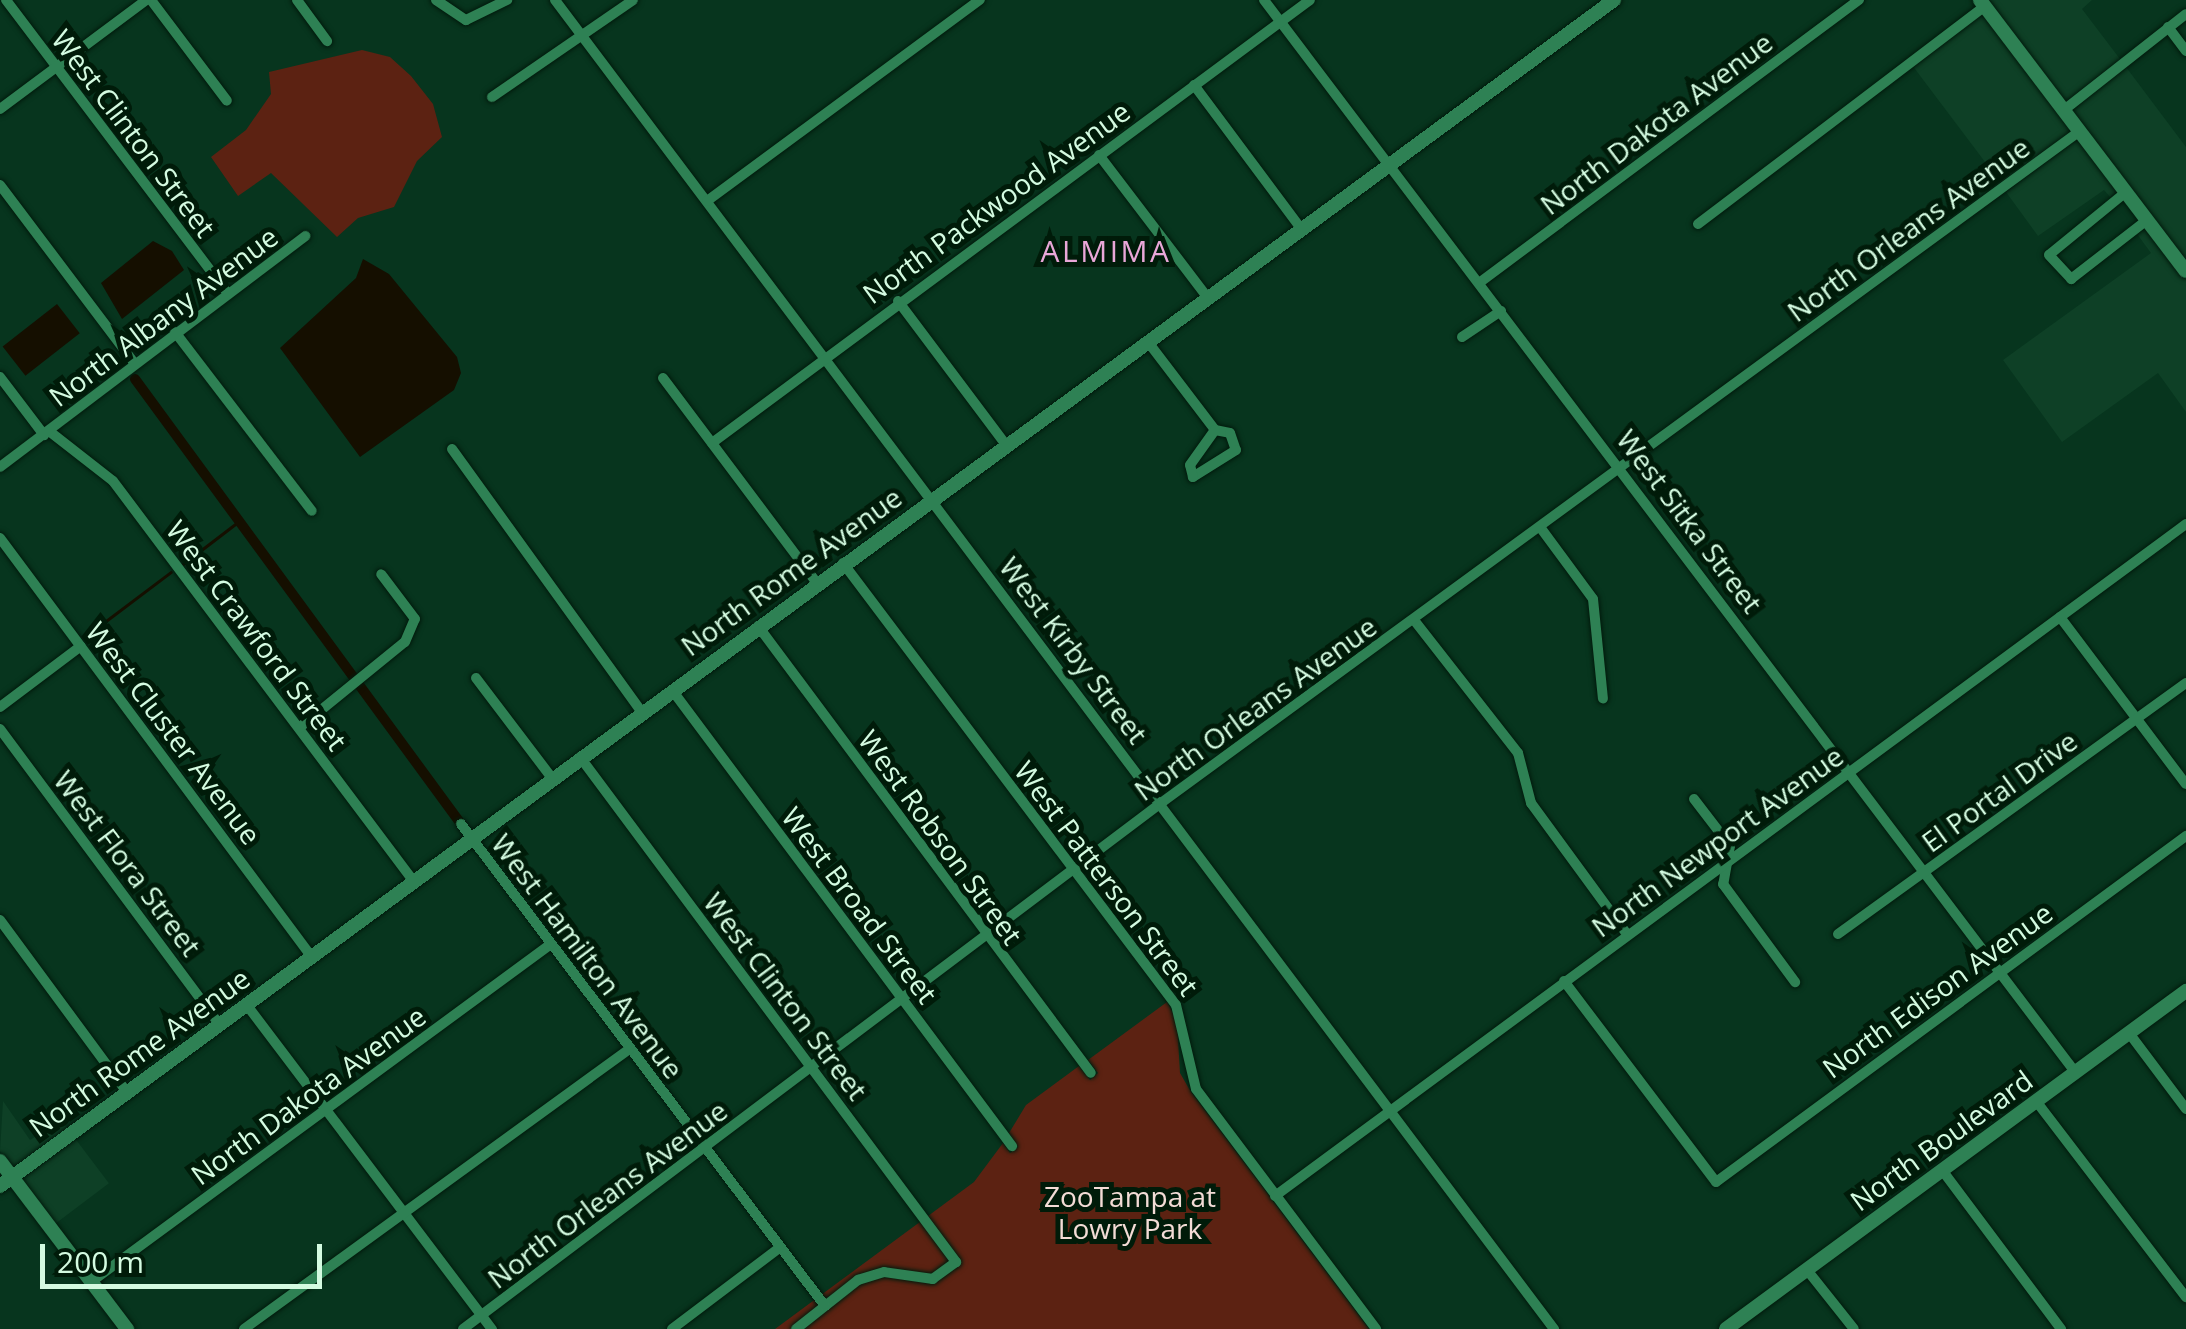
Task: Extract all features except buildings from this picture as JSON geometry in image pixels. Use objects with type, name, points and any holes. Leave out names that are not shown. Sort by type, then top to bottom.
[{"type":"street","name":"West Clinton Street","points":[[6,0],[227,292]]},
{"type":"street","points":[[0,109],[148,0],[227,101]]},
{"type":"street","points":[[296,0],[327,40]]},
{"type":"street","points":[[436,0],[466,20],[507,0]]},
{"type":"street","name":"West Kirby Street","points":[[555,0],[1554,1329]]},
{"type":"street","points":[[492,97],[634,0]]},
{"type":"street","points":[[707,201],[980,0]]},
{"type":"street","name":"West Sitka Street","points":[[1264,0],[1851,770],[2075,1072]]},
{"type":"street","name":"North Packwood Avenue","points":[[712,444],[825,355],[1310,0]]},
{"type":"street","name":"North Rome Avenue","points":[[6,1181],[1614,0]]},
{"type":"street","name":"North Dakota Avenue","points":[[1479,283],[1859,0]]},
{"type":"street","points":[[1698,224],[1982,3],[2186,271]]},
{"type":"street","points":[[2064,110],[2186,14]]},
{"type":"street","points":[[2168,27],[2186,51]]},
{"type":"street","points":[[1194,85],[1302,230]]},
{"type":"street","name":"North Orleans Avenue","points":[[463,1329],[1076,873],[1161,803],[2080,131]]},
{"type":"street","points":[[1099,155],[1208,298]]},
{"type":"street","points":[[0,185],[134,363]]},
{"type":"street","points":[[2126,192],[2049,255],[2072,279],[2147,220]]},
{"type":"street","name":"North Albany Avenue","points":[[0,467],[305,236]]},
{"type":"street","points":[[898,301],[1006,444]]},
{"type":"street","points":[[1462,338],[1500,310]]},
{"type":"street","points":[[174,332],[312,511]]},
{"type":"street","points":[[1148,342],[1216,430],[1230,433],[1236,450],[1193,477],[1190,464],[1216,430]]},
{"type":"street","name":"West Crawford Street","points":[[0,378],[46,433],[114,481],[412,881]]},
{"type":"street","points":[[663,378],[818,583]]},
{"type":"street","points":[[452,449],[642,712]]},
{"type":"street","name":"North Newport Avenue","points":[[1275,1196],[2186,524]]},
{"type":"street","points":[[1540,527],[1593,599],[1604,699]]},
{"type":"street","name":"West Cluster Avenue","points":[[0,538],[311,956]]},
{"type":"street","name":"West Patterson Street","points":[[843,563],[1176,1004],[1196,1088],[1376,1329]]},
{"type":"street","points":[[299,728],[405,642],[414,619],[381,574]]},
{"type":"street","points":[[2060,617],[2186,784]]},
{"type":"street","points":[[1414,620],[1518,752],[1531,802],[1628,934]]},
{"type":"street","name":"West Robson Street","points":[[758,626],[986,938],[1091,1073]]},
{"type":"street","points":[[0,707],[81,646]]},
{"type":"street","points":[[476,678],[552,778]]},
{"type":"street","name":"El Portal Drive","points":[[1838,934],[2186,683]]},
{"type":"street","name":"West Broad Street","points":[[672,690],[1012,1146]]},
{"type":"street","name":"West Flora Street","points":[[0,729],[220,1024]]},
{"type":"street","name":"West Clinton Street","points":[[580,757],[956,1262],[933,1279],[884,1272],[858,1280],[825,1306]]},
{"type":"street","points":[[1694,799],[1730,846],[1722,884],[1794,982]]},
{"type":"street","name":"West Hamilton Avenue","points":[[461,824],[825,1306]]},
{"type":"street","name":"North Edison Avenue","points":[[1564,981],[1716,1182],[2186,836]]},
{"type":"street","points":[[0,920],[126,1092]]},
{"type":"street","points":[[0,948],[14,938]]},
{"type":"street","name":"North Dakota Avenue","points":[[92,1282],[551,944]]},
{"type":"street","name":"North Boulevard","points":[[1726,1329],[2186,991]]},
{"type":"street","points":[[246,1004],[492,1329]]},
{"type":"street","points":[[2128,1033],[2186,1109]]},
{"type":"street","points":[[244,1329],[629,1048]]},
{"type":"street","points":[[2036,1101],[2186,1298]]},
{"type":"street","points":[[0,1160],[6,1181],[92,1282],[126,1329]]},
{"type":"street","points":[[1942,1170],[2061,1329]]},
{"type":"street","points":[[672,1329],[779,1248]]},
{"type":"street","points":[[1807,1270],[1854,1329]]},
{"type":"street","points":[[796,1329],[825,1306]]},
{"type":"shaded area","points":[[1987,0],[2092,0],[2082,9],[2120,59],[2065,103]]},
{"type":"shaded area","points":[[1983,13],[2072,131],[2002,184],[1913,66]]},
{"type":"shaded area","points":[[2126,67],[2186,147],[2186,262],[2071,111]]},
{"type":"shaded area","points":[[2078,138],[2118,191],[2110,197],[2104,190],[2038,236],[2006,192]]},
{"type":"shaded area","points":[[2146,227],[2186,280],[2186,412],[2158,373],[2062,442],[2003,360],[2151,253],[2137,234]]},
{"type":"shaded area","points":[[153,241],[172,251],[184,270],[122,319],[101,283]]},
{"type":"shaded area","points":[[363,259],[389,274],[457,357],[461,373],[454,390],[360,457],[280,348],[356,278]]},
{"type":"shaded area","points":[[57,304],[80,333],[25,376],[3,346]]},
{"type":"shaded area","points":[[3,1101],[30,1140],[61,1120],[68,1129],[14,1169],[0,1151]]},
{"type":"shaded area","points":[[74,1137],[109,1183],[55,1224],[20,1178]]},
{"type":"green space","points":[[362,50],[390,57],[411,76],[433,104],[442,137],[417,161],[394,207],[358,218],[337,237],[271,173],[238,196],[211,157],[246,130],[271,94],[269,72]]},
{"type":"green space","name":"ZooTampa at Lowry Park","points":[[1167,1002],[1177,1021],[1180,1073],[1191,1092],[1369,1329],[775,1329],[974,1182],[1003,1143],[1010,1153],[1018,1147],[1009,1133],[1026,1105],[1079,1066],[1090,1080],[1098,1073],[1088,1060]]},
{"type":"waterway","points":[[135,379],[461,824]]},
{"type":"waterway","points":[[183,564],[238,522]]},
{"type":"waterway","points":[[86,636],[171,572]]},
{"type":"district","name":"ALMIMA","points":[[1106,251]]}]
